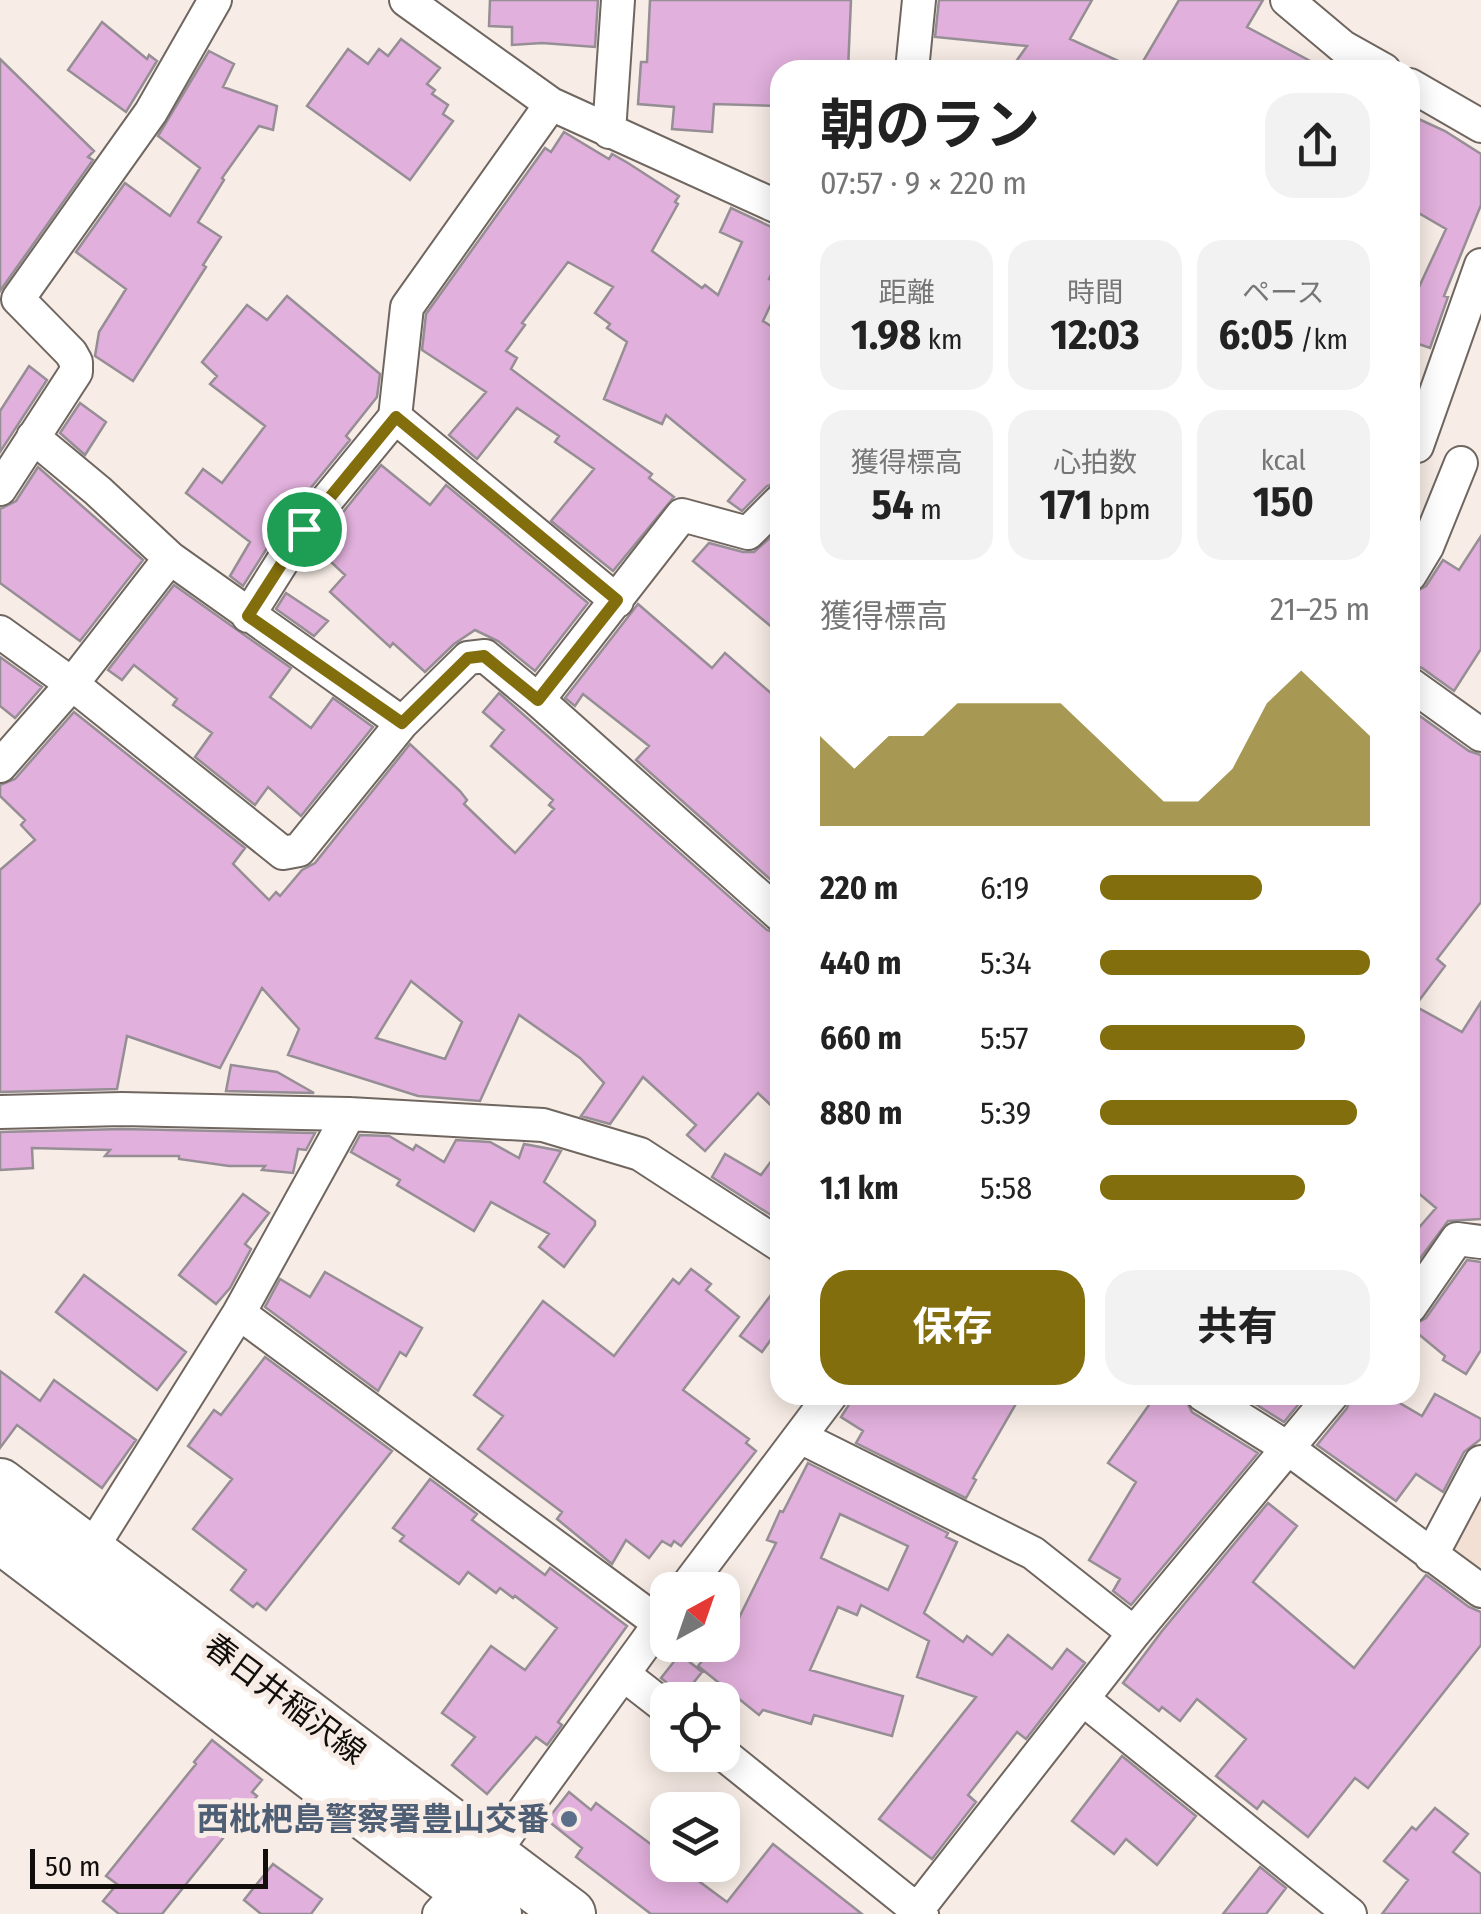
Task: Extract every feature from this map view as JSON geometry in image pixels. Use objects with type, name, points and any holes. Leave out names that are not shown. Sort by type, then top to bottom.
[{"type":"main road","name":"春日井稲沢線","points":[[0,1484],[90,1551],[472,1892]]},
{"type":"main road","name":"春日井稲沢線","points":[[0,1537],[472,1892],[570,1914]]},
{"type":"street","points":[[0,489],[76,372],[76,362],[9,290],[151,112],[215,0]]},
{"type":"street","points":[[406,0],[551,104],[770,204]]},
{"type":"street","points":[[610,132],[618,0]]},
{"type":"street","points":[[913,60],[918,0]]},
{"type":"street","points":[[1288,0],[1343,47],[1366,60]]},
{"type":"street","points":[[1420,91],[1481,126]]},
{"type":"street","points":[[248,616],[304,529],[396,417],[407,308],[551,104]]},
{"type":"street","points":[[1420,426],[1481,265]]},
{"type":"street","points":[[396,417],[617,600]]},
{"type":"street","points":[[32,437],[170,558],[402,723]]},
{"type":"street","points":[[1420,447],[1471,465],[1420,559]]},
{"type":"street","points":[[538,700],[682,516],[748,533],[770,512]]},
{"type":"street","points":[[0,766],[72,684],[170,558]]},
{"type":"street","points":[[0,632],[72,684],[283,854],[298,850],[402,723],[468,658],[484,656],[770,904]]},
{"type":"street","points":[[1420,691],[1481,735]]},
{"type":"street","points":[[0,1112],[122,1109],[349,1114],[543,1125],[640,1154],[770,1238]]},
{"type":"street","points":[[90,1551],[239,1313],[349,1114]]},
{"type":"street","points":[[1420,1291],[1457,1239],[1481,1242]]},
{"type":"street","points":[[239,1313],[650,1609]]},
{"type":"street","points":[[698,1572],[824,1405]]},
{"type":"street","points":[[1218,1405],[1286,1447],[1481,1591]]},
{"type":"street","points":[[740,1769],[918,1913],[1134,1634],[1323,1405]]},
{"type":"street","points":[[800,1437],[1033,1553],[1134,1634]]},
{"type":"street","points":[[1432,1556],[1481,1462]]},
{"type":"street","points":[[472,1892],[650,1637]]},
{"type":"street","points":[[624,1674],[650,1695]]},
{"type":"street","points":[[1084,1700],[1350,1914]]},
{"type":"shaded area","points":[[1481,1485],[1481,1569],[1448,1545]]},
{"type":"building","points":[[490,0],[598,0],[595,47],[512,45],[512,27],[489,26]]},
{"type":"building","points":[[650,0],[851,0],[848,60],[770,60],[770,106],[714,104],[712,132],[672,129],[674,107],[638,104],[641,62],[647,62]]},
{"type":"building","points":[[939,0],[1092,0],[1070,39],[1116,60],[1017,60],[1027,46],[935,37]]},
{"type":"building","points":[[1179,0],[1263,0],[1247,27],[1308,60],[1144,60]]},
{"type":"building","points":[[102,22],[147,59],[149,55],[157,61],[126,112],[68,70]]},
{"type":"building","points":[[401,39],[440,68],[427,84],[435,90],[432,94],[448,105],[443,114],[453,121],[410,180],[307,106],[348,49],[368,64],[379,49],[388,56]]},
{"type":"building","points":[[209,51],[234,64],[223,87],[277,106],[273,130],[259,126],[222,178],[198,222],[221,237],[133,381],[95,356],[99,332],[126,289],[76,252],[125,183],[170,216],[200,168],[158,136]]},
{"type":"building","points":[[0,59],[94,151],[88,157],[93,160],[0,291]]},
{"type":"building","points":[[1420,120],[1481,154],[1481,205],[1444,296],[1448,297],[1430,348],[1420,344],[1420,285],[1446,229],[1420,214]]},
{"type":"building","points":[[564,132],[609,159],[612,154],[679,196],[652,251],[702,288],[705,285],[718,295],[742,242],[720,232],[731,208],[770,226],[770,306],[763,321],[770,326],[770,485],[742,511],[728,501],[745,480],[666,415],[662,424],[604,399],[627,342],[607,328],[610,324],[595,313],[613,287],[568,262],[506,351],[517,358],[511,369],[652,474],[649,478],[674,497],[613,571],[551,521],[594,469],[555,442],[559,436],[517,408],[477,459],[449,435],[486,392],[422,350],[426,314],[545,148],[551,152]]},
{"type":"building","points":[[287,296],[380,374],[377,397],[346,436],[350,440],[286,518],[243,586],[230,576],[250,542],[186,493],[203,469],[222,483],[265,426],[210,384],[217,376],[202,362],[247,305],[267,320]]},
{"type":"building","points":[[29,366],[47,380],[0,452],[0,411]]},
{"type":"building","points":[[80,403],[106,422],[85,455],[60,433]]},
{"type":"building","points":[[381,465],[430,505],[446,485],[588,603],[535,671],[498,641],[475,630],[425,672],[393,643],[390,647],[330,592],[345,575],[315,547]]},
{"type":"building","points":[[38,467],[143,560],[80,641],[0,583],[0,509],[16,501]]},
{"type":"building","points":[[1481,536],[1481,649],[1454,691],[1420,667],[1420,589],[1443,560],[1459,570]]},
{"type":"building","points":[[770,538],[770,626],[693,561],[709,543],[754,552]]},
{"type":"building","points":[[174,585],[291,668],[270,697],[311,728],[333,698],[373,727],[301,816],[268,787],[255,805],[195,757],[212,733],[173,705],[177,699],[134,665],[122,680],[108,670]]},
{"type":"building","points":[[286,593],[328,621],[314,636],[276,609]]},
{"type":"building","points":[[638,604],[712,668],[725,653],[770,692],[770,879],[636,760],[649,746],[583,694],[575,706],[565,698]]},
{"type":"building","points":[[0,657],[42,687],[15,718],[0,706]]},
{"type":"building","points":[[499,693],[770,931],[770,1104],[758,1093],[705,1151],[687,1135],[696,1125],[643,1077],[610,1124],[581,1116],[604,1083],[580,1058],[519,1015],[480,1101],[418,1096],[288,1055],[299,1029],[262,988],[220,1068],[127,1036],[117,1089],[0,1092],[0,870],[35,840],[21,825],[25,820],[0,796],[0,785],[15,779],[74,712],[245,848],[233,864],[269,900],[276,892],[280,896],[302,870],[315,863],[410,744],[460,791],[467,800],[464,804],[515,853],[554,809],[549,805],[553,800],[491,746],[504,730],[483,712]],"holes":[[[411,981],[462,1022],[445,1059],[376,1038]]]},
{"type":"building","points":[[1420,716],[1469,751],[1481,755],[1481,902],[1437,959],[1445,966],[1420,999]]},
{"type":"building","points":[[1481,1002],[1481,1219],[1448,1221],[1420,1259],[1420,1226],[1436,1208],[1420,1194],[1420,1009],[1462,1032]]},
{"type":"building","points":[[231,1065],[277,1072],[314,1093],[226,1091]]},
{"type":"building","points":[[122,1129],[315,1133],[306,1150],[298,1149],[293,1173],[179,1156],[105,1156],[110,1150],[32,1148],[33,1168],[0,1170],[0,1132]]},
{"type":"building","points":[[360,1135],[389,1136],[413,1150],[416,1145],[444,1162],[456,1140],[490,1142],[519,1158],[524,1144],[561,1151],[544,1182],[595,1221],[595,1225],[564,1267],[539,1247],[549,1234],[491,1202],[474,1231],[397,1185],[400,1180],[351,1152]]},
{"type":"building","points":[[725,1154],[761,1175],[770,1163],[770,1215],[712,1177]]},
{"type":"building","points":[[243,1194],[269,1213],[245,1244],[251,1249],[230,1288],[216,1304],[179,1275]]},
{"type":"building","points":[[1467,1260],[1481,1262],[1481,1350],[1466,1374],[1443,1360],[1445,1356],[1420,1335],[1420,1321]]},
{"type":"building","points":[[691,1269],[711,1284],[706,1290],[739,1317],[683,1390],[749,1439],[746,1443],[756,1451],[681,1546],[674,1541],[671,1546],[662,1541],[649,1558],[626,1540],[612,1564],[557,1519],[562,1512],[478,1449],[503,1416],[474,1395],[543,1301],[614,1356],[673,1279],[679,1284]]},
{"type":"building","points":[[325,1272],[422,1328],[406,1356],[400,1352],[378,1391],[265,1307],[280,1279],[310,1297]]},
{"type":"building","points":[[84,1275],[186,1352],[157,1390],[56,1312]]},
{"type":"building","points":[[770,1296],[770,1341],[762,1352],[740,1336]]},
{"type":"building","points":[[265,1357],[392,1451],[266,1610],[257,1603],[253,1607],[231,1590],[246,1570],[193,1529],[232,1479],[188,1446],[214,1410],[221,1415]]},
{"type":"building","points":[[0,1371],[40,1401],[54,1380],[136,1440],[102,1488],[17,1425],[0,1448]]},
{"type":"building","points":[[1435,1394],[1481,1419],[1481,1439],[1464,1452],[1443,1492],[1416,1474],[1396,1501],[1317,1445],[1348,1405],[1403,1405],[1422,1416]]},
{"type":"building","points":[[849,1405],[1015,1405],[973,1478],[976,1480],[966,1498],[856,1443],[863,1431],[841,1417]]},
{"type":"building","points":[[1149,1405],[1188,1405],[1192,1412],[1258,1453],[1131,1605],[1113,1591],[1120,1579],[1089,1560],[1136,1482],[1108,1463]]},
{"type":"building","points":[[1257,1405],[1298,1405],[1284,1422]]},
{"type":"building","points":[[808,1463],[948,1533],[946,1537],[957,1542],[924,1613],[963,1642],[967,1636],[992,1655],[1008,1635],[1052,1669],[1067,1649],[1085,1663],[1026,1739],[1017,1732],[968,1795],[976,1802],[932,1859],[879,1819],[976,1697],[917,1677],[929,1641],[861,1605],[857,1615],[838,1607],[810,1670],[903,1696],[892,1736],[814,1715],[811,1724],[763,1710],[759,1715],[740,1700],[740,1682],[718,1682],[698,1666],[701,1662],[740,1662],[740,1616],[776,1543],[767,1540],[780,1511],[783,1512]],"holes":[[[840,1514],[908,1546],[888,1590],[821,1558]]]},
{"type":"building","points":[[430,1479],[477,1514],[472,1520],[545,1575],[550,1568],[627,1626],[558,1722],[562,1725],[547,1745],[536,1737],[487,1794],[452,1765],[475,1737],[442,1713],[491,1646],[525,1670],[557,1628],[515,1596],[500,1588],[496,1593],[468,1572],[459,1584],[400,1541],[404,1536],[393,1528]]},
{"type":"building","points":[[1268,1503],[1297,1526],[1253,1582],[1354,1668],[1426,1575],[1481,1612],[1481,1645],[1368,1788],[1355,1778],[1308,1837],[1263,1801],[1257,1809],[1216,1776],[1246,1739],[1197,1699],[1180,1721],[1162,1707],[1159,1711],[1123,1683]]},
{"type":"building","points":[[674,1662],[690,1662],[702,1672],[694,1682],[666,1682],[661,1678]]},
{"type":"building","points":[[212,1740],[262,1780],[252,1792],[257,1796],[162,1914],[119,1914],[103,1901],[117,1884],[106,1876]]},
{"type":"building","points":[[1122,1756],[1196,1816],[1157,1865],[1126,1839],[1114,1854],[1072,1821]]},
{"type":"building","points":[[569,1792],[591,1810],[596,1803],[650,1844],[650,1882],[700,1882],[727,1902],[773,1844],[862,1914],[651,1914],[576,1857],[582,1848],[547,1820]]},
{"type":"building","points":[[1435,1808],[1468,1834],[1453,1852],[1481,1874],[1481,1914],[1382,1914],[1408,1880],[1384,1861],[1412,1827],[1416,1830]]},
{"type":"building","points":[[273,1864],[322,1899],[311,1914],[261,1914],[244,1900]]},
{"type":"building","points":[[1260,1867],[1286,1888],[1266,1914],[1223,1914]]},
{"type":"place","name":"西枇杷島警察署豊山交番","points":[[569,1819]]},
{"type":"route","points":[[396,417],[617,600],[538,700],[484,656],[468,658],[402,723],[248,616],[304,529],[396,417]]}]
